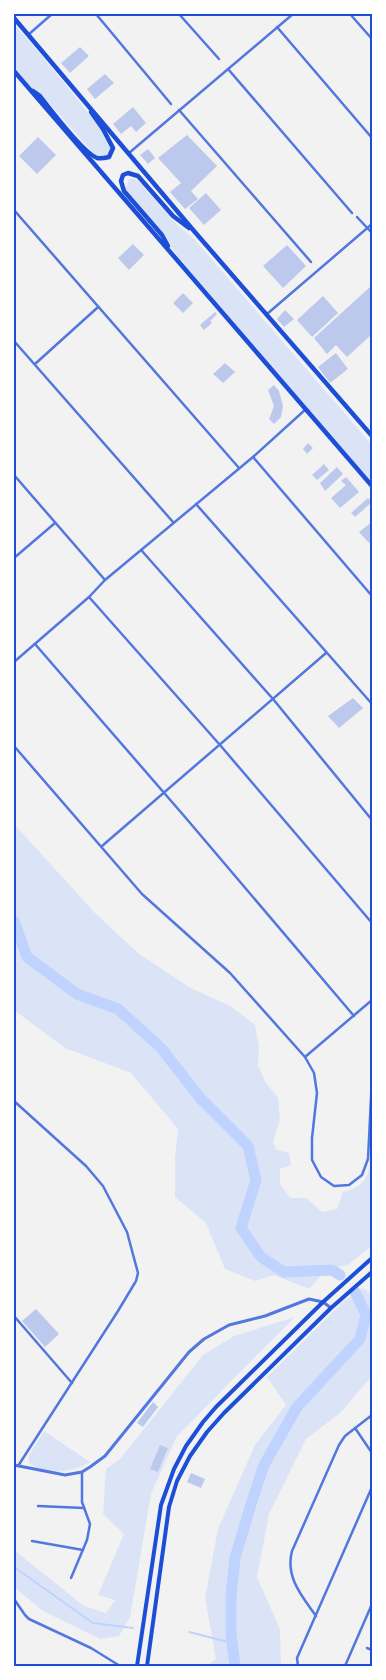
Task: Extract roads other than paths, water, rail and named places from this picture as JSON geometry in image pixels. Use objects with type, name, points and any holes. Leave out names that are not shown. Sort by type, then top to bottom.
[{"type":"main road","points":[[14,18],[194,231],[372,436]]},
{"type":"main road","points":[[24,84],[40,96],[92,154],[98,158],[104,159],[109,157],[113,148],[103,129],[51,62]]},
{"type":"main road","points":[[14,71],[372,486]]},
{"type":"main road","points":[[171,252],[162,235],[124,191],[121,181],[123,175],[128,173],[138,176],[174,216],[194,231]]},
{"type":"main road","points":[[137,1666],[161,1505],[174,1469],[186,1446],[203,1422],[323,1302],[372,1258]]},
{"type":"main road","points":[[147,1666],[169,1507],[182,1472],[194,1450],[224,1413],[331,1308],[372,1272]]},
{"type":"main road","points":[[174,1469],[182,1472]]},
{"type":"street","points":[[28,34],[52,14]]},
{"type":"street","points":[[96,14],[171,104]]},
{"type":"street","points":[[179,14],[219,59]]},
{"type":"street","points":[[129,153],[294,14]]},
{"type":"street","points":[[350,14],[372,39]]},
{"type":"street","points":[[277,28],[372,138]]},
{"type":"street","points":[[228,69],[352,213]]},
{"type":"street","points":[[179,110],[311,262]]},
{"type":"street","points":[[14,210],[239,468]]},
{"type":"street","points":[[357,217],[372,233]]},
{"type":"street","points":[[267,314],[372,224]]},
{"type":"street","points":[[35,364],[98,308]]},
{"type":"street","points":[[14,341],[173,522]]},
{"type":"street","points":[[14,662],[89,597],[105,580],[253,457],[306,409]]},
{"type":"street","points":[[253,457],[372,596]]},
{"type":"street","points":[[14,475],[105,580]]},
{"type":"street","points":[[196,504],[372,704]]},
{"type":"street","points":[[14,558],[55,523]]},
{"type":"street","points":[[142,551],[273,699],[372,820]]},
{"type":"street","points":[[89,597],[220,745],[372,923]]},
{"type":"street","points":[[35,644],[354,1016]]},
{"type":"street","points":[[102,846],[326,653]]},
{"type":"street","points":[[14,746],[142,894],[230,973],[305,1057],[314,1074],[316,1093],[312,1160],[321,1177],[334,1186],[349,1185],[362,1175],[368,1159],[372,1077]]},
{"type":"street","points":[[305,1057],[372,1000]]},
{"type":"street","points":[[14,1101],[86,1166],[103,1186],[127,1232],[138,1273],[136,1281],[72,1384],[18,1466]]},
{"type":"street","points":[[14,1465],[65,1475],[82,1472],[105,1456],[189,1352],[204,1339],[229,1325],[265,1316],[309,1299],[323,1302],[331,1308]]},
{"type":"street","points":[[14,1316],[72,1384]]},
{"type":"street","points":[[316,1616],[296,1588],[290,1568],[292,1551],[339,1445],[345,1436],[372,1415]]},
{"type":"street","points":[[355,1428],[372,1453]]},
{"type":"street","points":[[71,1578],[83,1550],[90,1524],[82,1502],[82,1472]]},
{"type":"street","points":[[298,1664],[316,1616],[372,1487]]},
{"type":"street","points":[[38,1506],[84,1508]]},
{"type":"street","points":[[32,1541],[83,1550]]},
{"type":"street","points":[[14,1599],[24,1615],[29,1619],[91,1648],[120,1666]]},
{"type":"street","points":[[345,1666],[372,1604]]},
{"type":"street","points":[[367,1648],[372,1650]]},
{"type":"waterway","points":[[14,921],[27,957],[77,994],[118,1009],[161,1048],[201,1099],[248,1146],[256,1180],[241,1228],[261,1257],[284,1272],[332,1270],[340,1275]]},
{"type":"waterway","points":[[235,1666],[231,1634],[231,1596],[235,1558],[252,1501],[264,1465],[297,1407],[360,1339],[366,1315],[355,1292]]},
{"type":"waterway","points":[[14,1567],[93,1623],[133,1628]]},
{"type":"waterway","points":[[189,1632],[232,1643]]}]
